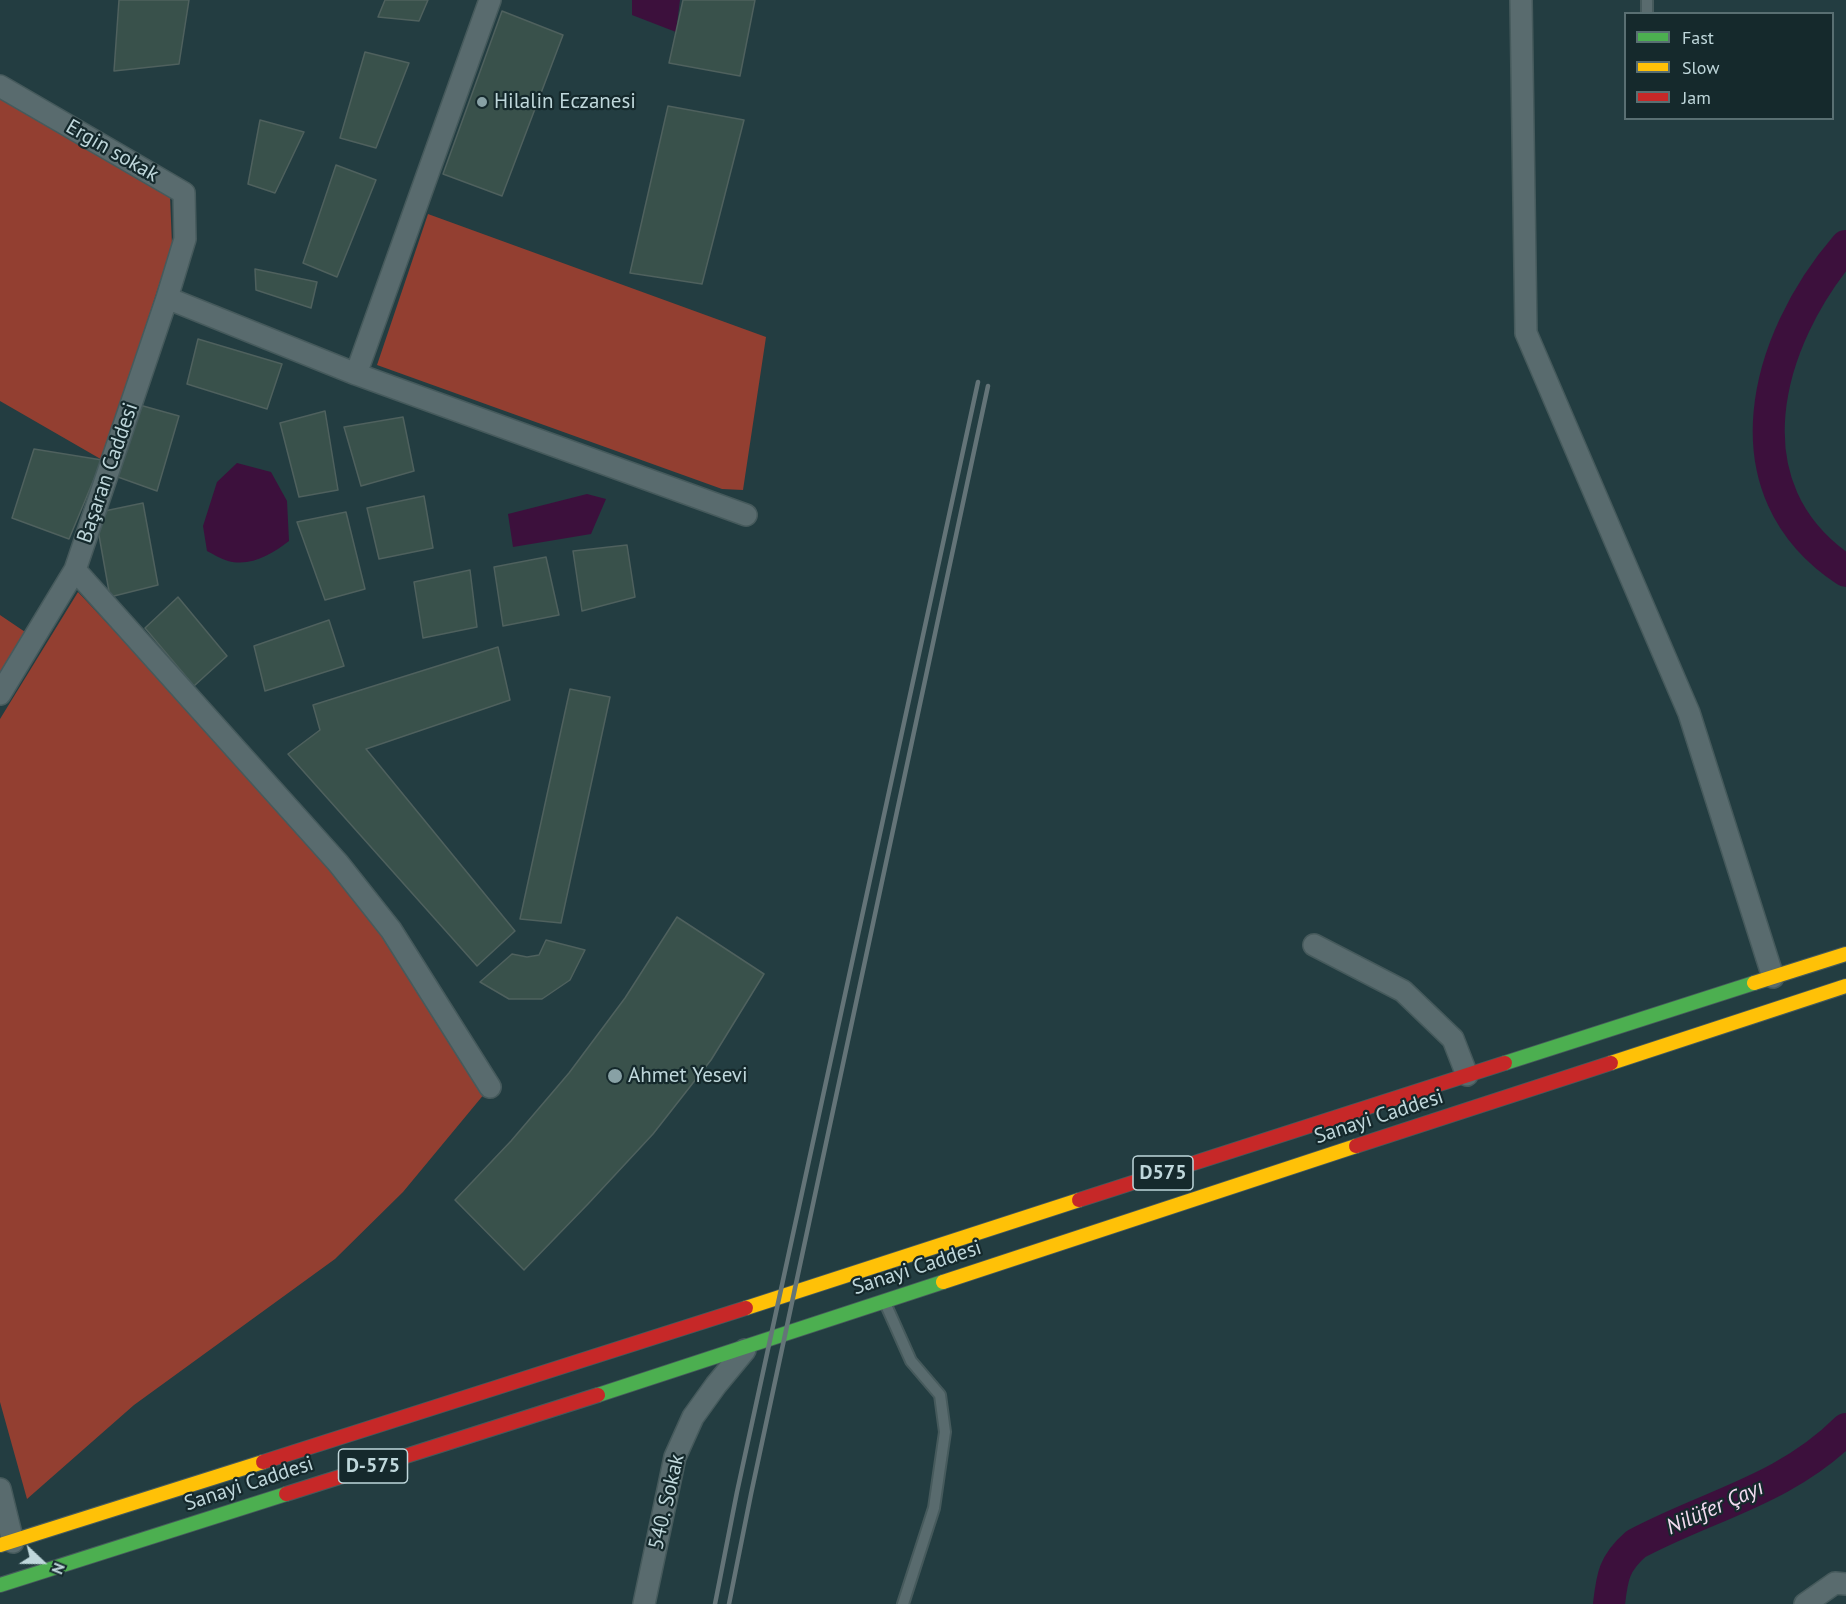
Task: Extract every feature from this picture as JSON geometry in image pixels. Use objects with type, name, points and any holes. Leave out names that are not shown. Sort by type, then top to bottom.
[{"type":"highway","name":"Sanayi Caddesi","points":[[7,1544],[481,1394],[1846,954]]},
{"type":"highway","name":"Sanayi Caddesi","points":[[0,1585],[746,1348],[798,1329],[1846,987]]},
{"type":"street","points":[[356,374],[490,0]]},
{"type":"street","points":[[1521,0],[1526,333],[1689,713],[1773,977]]},
{"type":"street","name":"Ergin sokak","points":[[0,86],[184,193],[185,238]]},
{"type":"street","name":"Başaran Caddesi","points":[[0,694],[75,570],[185,238]]},
{"type":"street","points":[[167,298],[356,374],[746,515]]},
{"type":"street","points":[[75,570],[338,863],[391,930],[490,1087]]},
{"type":"street","points":[[1314,945],[1403,991],[1453,1039],[1467,1075]]},
{"type":"street","name":"540. Sokak","points":[[644,1604],[675,1457],[693,1417],[746,1348]]},
{"type":"street","points":[[0,1489],[7,1544]]},
{"type":"street","points":[[1805,1604],[1835,1583],[1846,1584]]},
{"type":"lane","points":[[884,1301],[910,1361],[940,1395],[945,1432],[934,1508],[903,1604]]},
{"type":"shaded area","points":[[632,0],[680,0],[676,32],[632,15]]},
{"type":"shaded area","points":[[0,96],[170,196],[172,245],[127,383],[111,465],[0,401]]},
{"type":"shaded area","points":[[428,214],[766,337],[743,490],[722,489],[377,365]]},
{"type":"shaded area","points":[[237,463],[271,472],[287,501],[289,541],[268,555],[245,562],[228,561],[207,551],[203,526],[217,482]]},
{"type":"shaded area","points":[[587,494],[606,499],[591,534],[513,547],[508,514]]},
{"type":"shaded area","points":[[78,592],[384,920],[490,1087],[403,1192],[335,1259],[134,1405],[27,1499],[0,1402],[0,719]]},
{"type":"shaded area","points":[[0,615],[34,638],[0,682]]},
{"type":"building","points":[[119,0],[189,0],[179,64],[114,71]]},
{"type":"building","points":[[385,0],[428,0],[419,21],[378,17]]},
{"type":"building","points":[[683,0],[755,0],[740,76],[669,63]]},
{"type":"building","points":[[502,11],[563,35],[502,196],[443,174]]},
{"type":"building","points":[[365,52],[409,63],[376,148],[340,138]]},
{"type":"building","points":[[668,106],[744,120],[702,284],[630,273]]},
{"type":"building","points":[[260,120],[304,132],[275,193],[248,184]]},
{"type":"building","points":[[336,165],[376,180],[337,277],[303,263]]},
{"type":"building","points":[[255,269],[317,282],[311,308],[256,290]]},
{"type":"building","points":[[198,339],[282,364],[267,409],[187,384]]},
{"type":"building","points":[[136,404],[179,416],[157,491],[115,476]]},
{"type":"building","points":[[325,411],[338,490],[299,497],[280,423]]},
{"type":"building","points":[[403,417],[414,471],[361,486],[344,427]]},
{"type":"building","points":[[34,449],[102,460],[69,539],[12,518]]},
{"type":"building","points":[[424,496],[433,548],[379,559],[367,508]]},
{"type":"building","points":[[143,503],[158,585],[110,597],[95,513]]},
{"type":"building","points":[[346,512],[365,589],[325,600],[297,522]]},
{"type":"building","points":[[627,545],[635,597],[582,611],[573,551]]},
{"type":"building","points":[[546,557],[559,615],[503,626],[494,567]]},
{"type":"building","points":[[470,570],[477,627],[423,638],[414,582]]},
{"type":"building","points":[[178,597],[227,656],[194,686],[145,628]]},
{"type":"building","points":[[329,620],[344,666],[265,691],[254,646]]},
{"type":"building","points":[[498,647],[510,700],[366,749],[515,931],[477,966],[288,754],[320,730],[313,705]]},
{"type":"building","points":[[570,689],[610,697],[561,923],[520,919]]},
{"type":"building","points":[[677,917],[764,974],[711,1060],[653,1134],[524,1270],[455,1200],[511,1141],[569,1073],[625,998]]},
{"type":"building","points":[[546,940],[585,950],[570,980],[542,999],[509,999],[480,982],[512,954],[527,957],[539,955]]},
{"type":"waterway","name":"Nilüfer Çayı","points":[[1846,246],[1818,284],[1795,325],[1778,369],[1770,413],[1771,457],[1783,499],[1807,538],[1846,571]]},
{"type":"waterway","name":"Nilüfer Çayı","points":[[1609,1604],[1615,1571],[1636,1544],[1772,1482],[1822,1450],[1846,1429]]},
{"type":"railway","points":[[715,1604],[737,1492],[978,382]]},
{"type":"railway","points":[[729,1604],[988,386]]},
{"type":"traffic: fast","points":[[1505,1063],[1754,983]]},
{"type":"traffic: fast","points":[[598,1395],[943,1282]]},
{"type":"traffic: fast","points":[[0,1585],[286,1494]]},
{"type":"traffic: slow","points":[[1754,983],[1846,954]]},
{"type":"traffic: slow","points":[[1611,1063],[1846,986]]},
{"type":"traffic: slow","points":[[943,1282],[1356,1146]]},
{"type":"traffic: slow","points":[[746,1308],[1079,1200]]},
{"type":"traffic: slow","points":[[0,1545],[263,1462]]},
{"type":"traffic: jam","points":[[1079,1200],[1505,1063]]},
{"type":"traffic: jam","points":[[1356,1146],[1611,1063]]},
{"type":"traffic: jam","points":[[263,1462],[746,1308]]},
{"type":"traffic: jam","points":[[286,1494],[598,1395]]},
{"type":"place","name":"Hilalin Eczanesi","points":[[482,102]]},
{"type":"place","name":"Ahmet Yesevi","points":[[615,1076]]}]
